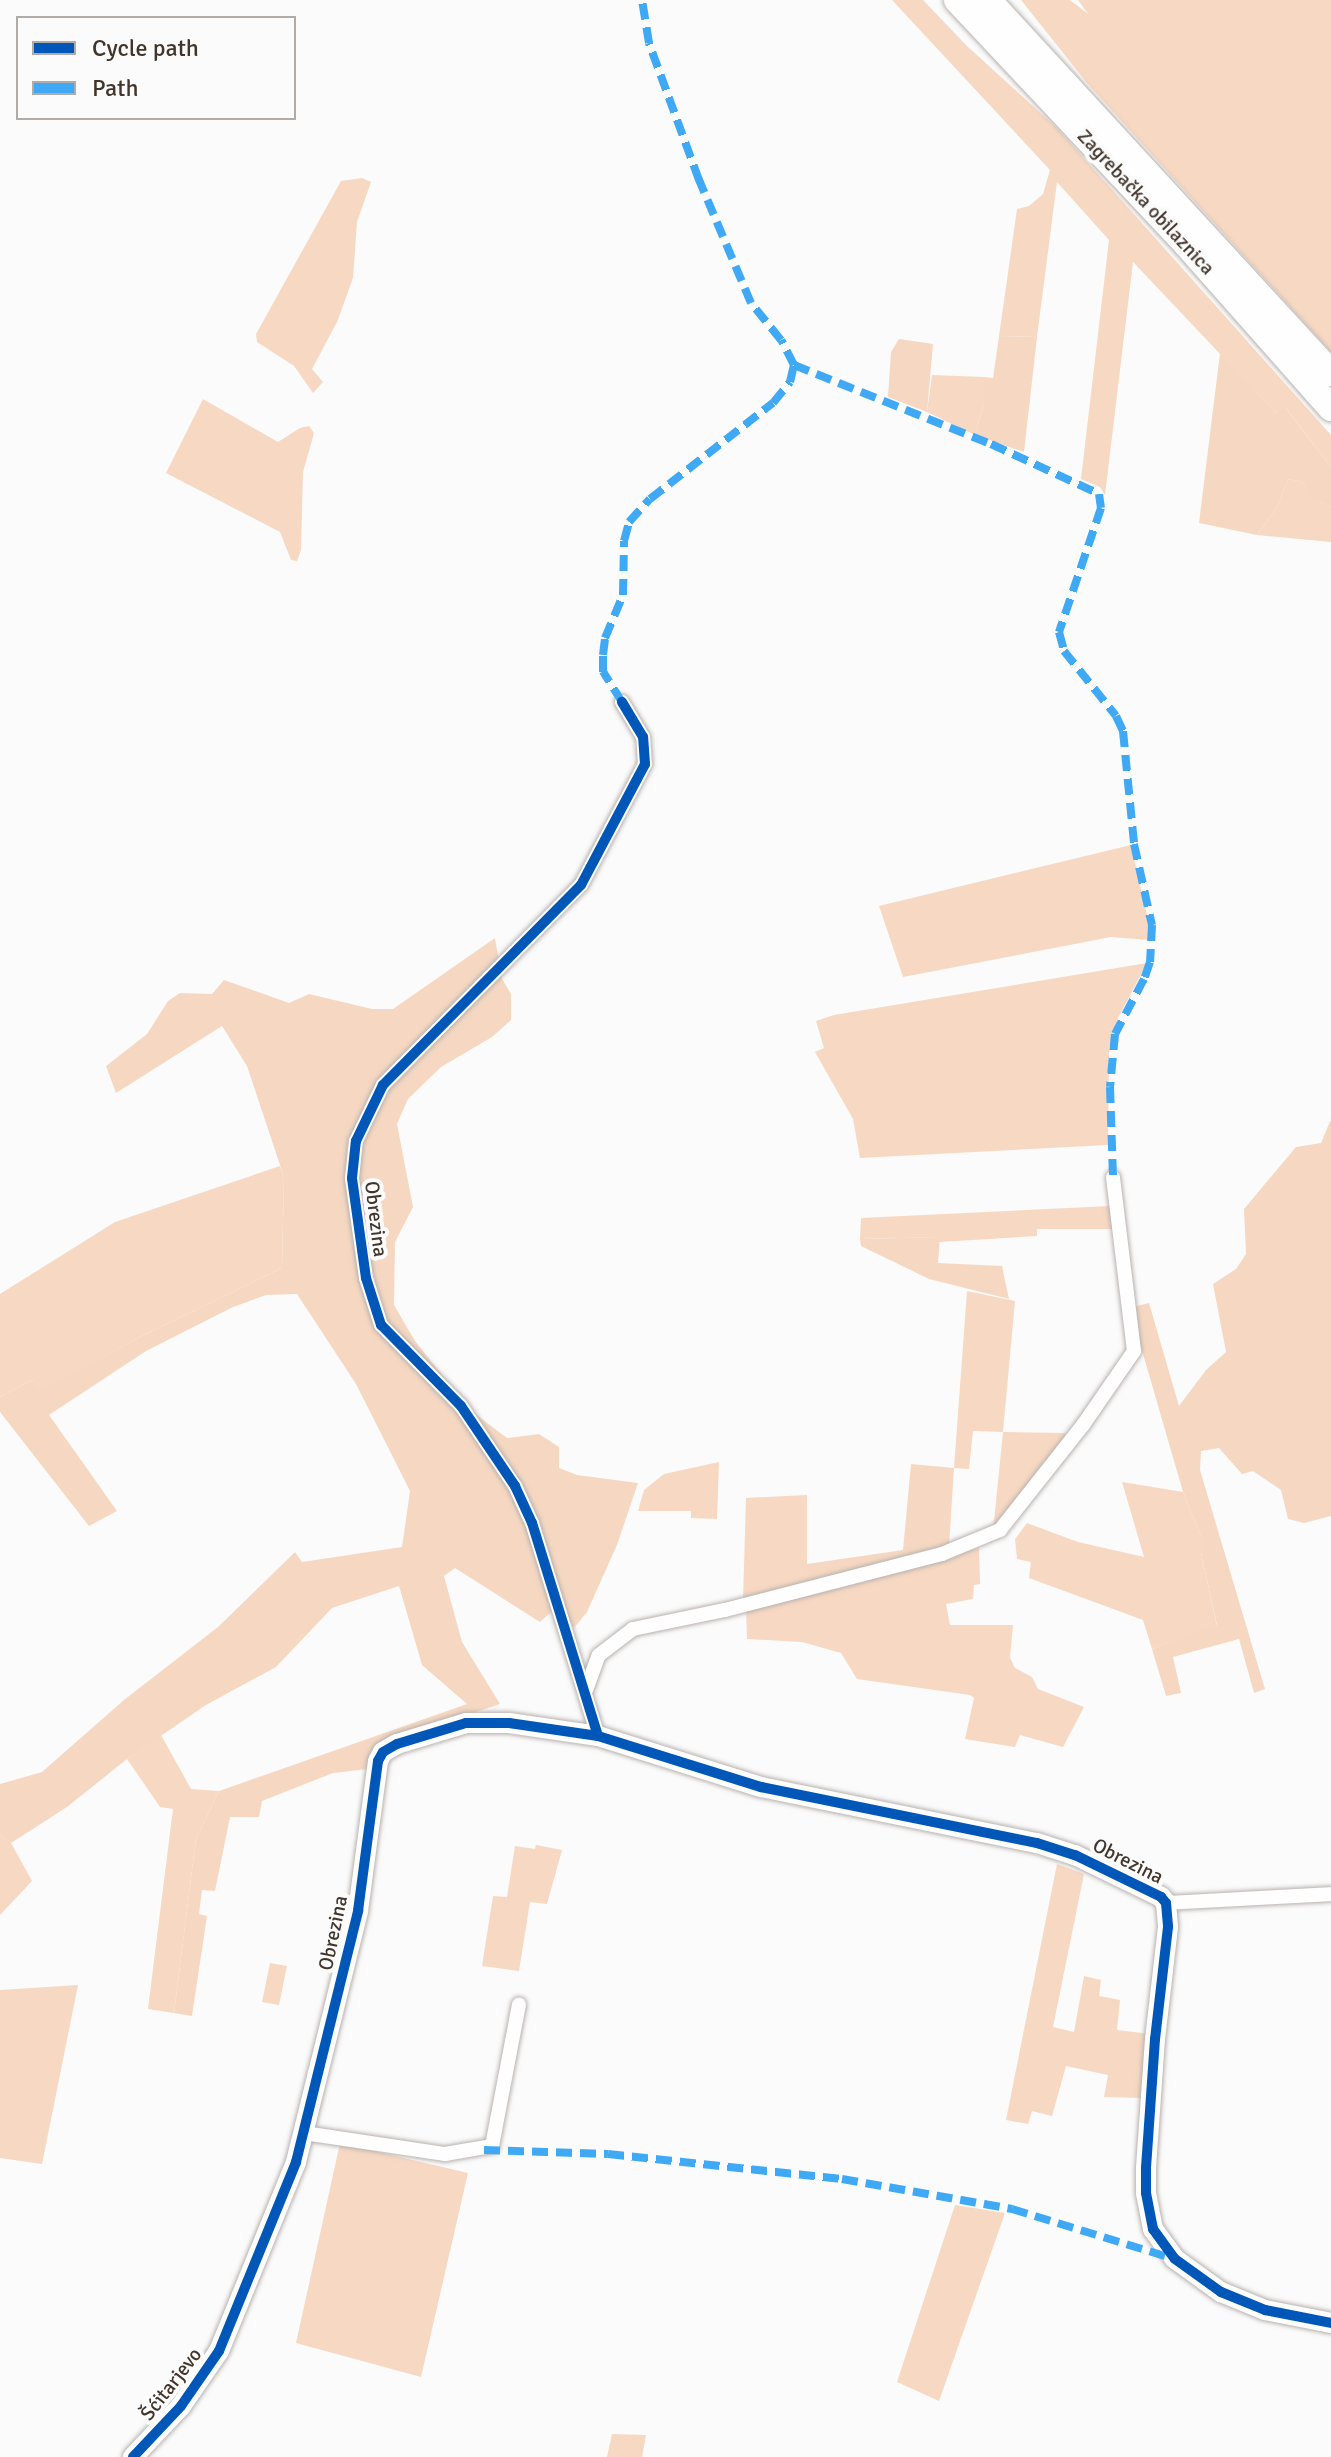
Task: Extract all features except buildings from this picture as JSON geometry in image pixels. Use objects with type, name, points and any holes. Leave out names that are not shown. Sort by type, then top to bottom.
[{"type":"highway","name":"Zagrebačka obilaznica","points":[[957,0],[1176,233],[1331,408]]},
{"type":"highway","name":"Zagrebačka obilaznica","points":[[988,0],[1331,373]]},
{"type":"street","name":"Obrezina","points":[[598,1736],[532,1523],[503,1464],[461,1406],[381,1325],[366,1278],[352,1178],[356,1141],[383,1085],[581,885],[645,764],[643,737],[622,702]]},
{"type":"street","points":[[585,1690],[599,1655],[633,1629],[725,1610],[846,1576],[942,1554],[988,1537],[1006,1525],[1121,1374],[1134,1351],[1113,1177]]},
{"type":"street","name":"Obrezina","points":[[229,2328],[287,2186],[304,2133],[358,1911],[375,1771],[383,1752],[416,1737],[476,1722],[509,1723],[598,1736],[761,1787],[1037,1843],[1075,1855],[1154,1893],[1166,1903],[1331,1894]]},
{"type":"street","name":"Obrezina","points":[[1166,1903],[1167,1953],[1155,2039],[1147,2138],[1146,2193],[1153,2229],[1175,2259],[1221,2292],[1265,2310],[1331,2323]]},
{"type":"street","points":[[304,2133],[445,2154],[492,2146],[519,2005]]},
{"type":"street","name":"Šćitarjevo","points":[[133,2457],[202,2377],[229,2328]]},
{"type":"shaded area","points":[[892,0],[923,0],[967,46],[1057,128],[1331,435],[1331,467],[1285,407],[1276,413],[1133,262],[1105,495],[1100,487],[1081,479],[1109,240],[1057,182],[1037,337],[999,336],[1017,209],[1029,206],[1043,194],[1050,170]]},
{"type":"shaded area","points":[[1021,0],[1070,0],[1088,14],[1078,0],[1331,0],[1331,352],[1087,83]]},
{"type":"shaded area","points":[[362,178],[371,182],[357,222],[353,278],[337,322],[312,369],[323,382],[313,393],[294,366],[257,342],[256,334],[341,181]]},
{"type":"shaded area","points":[[999,336],[1037,337],[1024,452],[975,435],[984,404],[984,377],[993,378]]},
{"type":"shaded area","points":[[899,339],[933,344],[927,412],[888,397],[891,352]]},
{"type":"shaded area","points":[[1220,353],[1276,413],[1284,406],[1331,467],[1331,507],[1310,498],[1303,482],[1288,479],[1277,507],[1257,535],[1199,523]]},
{"type":"shaded area","points":[[932,375],[984,377],[984,404],[975,435],[927,412]]},
{"type":"shaded area","points":[[203,399],[278,442],[300,428],[309,426],[314,433],[303,472],[301,550],[297,561],[291,560],[280,532],[166,473]]},
{"type":"shaded area","points":[[1288,479],[1303,482],[1311,498],[1331,507],[1331,542],[1257,535],[1277,507]]},
{"type":"shaded area","points":[[1131,845],[1147,915],[1149,940],[1111,937],[903,977],[879,906]]},
{"type":"shaded area","points":[[495,938],[502,979],[511,994],[511,1020],[492,1037],[441,1067],[408,1099],[397,1124],[413,1207],[395,1242],[394,1305],[415,1341],[470,1410],[507,1438],[539,1434],[559,1447],[559,1468],[577,1475],[638,1483],[617,1545],[587,1612],[574,1628],[560,1604],[540,1622],[455,1568],[444,1576],[462,1642],[500,1704],[458,1718],[368,1769],[333,1773],[262,1801],[259,1817],[230,1817],[215,1891],[202,1890],[199,1914],[207,1916],[192,2016],[174,2013],[196,1839],[219,1791],[467,1704],[422,1665],[399,1586],[332,1608],[276,1667],[206,1705],[127,1759],[67,1807],[11,1843],[0,1835],[0,1784],[42,1772],[124,1700],[218,1627],[295,1552],[302,1562],[402,1547],[410,1491],[356,1384],[297,1294],[266,1295],[233,1307],[146,1351],[49,1415],[117,1511],[89,1526],[0,1412],[0,1397],[32,1380],[42,1390],[142,1336],[282,1268],[284,1177],[247,1066],[222,1026],[116,1093],[106,1066],[147,1034],[168,1001],[180,993],[212,994],[224,980],[289,1003],[309,994],[372,1009],[393,1009]]},
{"type":"shaded area","points":[[1147,963],[1119,1016],[1109,1048],[1108,1145],[860,1158],[853,1119],[815,1052],[824,1048],[816,1021],[834,1015]]},
{"type":"shaded area","points":[[1331,1119],[1331,1516],[1304,1523],[1288,1519],[1281,1490],[1253,1471],[1242,1474],[1219,1448],[1201,1451],[1200,1470],[1265,1689],[1254,1693],[1239,1639],[1173,1657],[1181,1693],[1166,1696],[1152,1649],[1217,1625],[1201,1553],[1201,1536],[1183,1492],[1141,1347],[1133,1307],[1149,1303],[1179,1406],[1206,1370],[1226,1352],[1213,1284],[1236,1269],[1246,1254],[1244,1209],[1296,1147],[1321,1143]]},
{"type":"shaded area","points":[[280,1166],[284,1177],[282,1268],[142,1336],[42,1391],[32,1380],[0,1397],[0,1294],[115,1222]]},
{"type":"shaded area","points":[[1110,1206],[1112,1229],[1037,1229],[1037,1236],[939,1242],[939,1237],[860,1239],[861,1218]]},
{"type":"shaded area","points":[[940,1237],[938,1263],[1002,1266],[1009,1299],[929,1279],[861,1246],[860,1239]]},
{"type":"shaded area","points":[[967,1291],[1015,1301],[1003,1432],[973,1431],[969,1469],[954,1468]]},
{"type":"shaded area","points":[[1003,1432],[1065,1433],[1064,1443],[993,1531]]},
{"type":"shaded area","points":[[719,1462],[717,1519],[691,1518],[691,1511],[638,1511],[644,1490],[664,1474]]},
{"type":"shaded area","points":[[911,1464],[954,1468],[949,1546],[807,1583],[807,1564],[903,1550]]},
{"type":"shaded area","points":[[1122,1482],[1183,1492],[1201,1536],[1201,1553],[1217,1626],[1152,1649],[1143,1620],[1029,1578],[1031,1562],[1017,1559],[1015,1539],[1027,1523],[1078,1542],[1144,1557]]},
{"type":"shaded area","points":[[807,1495],[807,1583],[743,1600],[746,1498]]},
{"type":"shaded area","points":[[979,1548],[980,1584],[974,1585],[973,1599],[946,1604],[950,1625],[1013,1625],[1010,1658],[1015,1668],[1032,1677],[1038,1689],[1084,1707],[1063,1747],[1020,1735],[1015,1747],[965,1739],[974,1698],[970,1695],[857,1679],[841,1653],[802,1642],[747,1639],[746,1609]]},
{"type":"shaded area","points":[[161,1735],[191,1789],[219,1791],[196,1839],[174,2013],[148,2009],[173,1809],[160,1807],[127,1759]]},
{"type":"shaded area","points":[[0,1835],[11,1843],[32,1881],[0,1915]]},
{"type":"shaded area","points":[[536,1845],[562,1850],[547,1904],[530,1902],[519,1971],[482,1966],[493,1896],[507,1897],[515,1846],[535,1849]]},
{"type":"shaded area","points":[[1057,1864],[1084,1874],[1053,2027],[1074,2032],[1084,1976],[1101,1980],[1099,1996],[1120,2000],[1117,2030],[1150,2034],[1145,2098],[1104,2097],[1108,2075],[1066,2066],[1052,2116],[1032,2111],[1028,2124],[1006,2120]]},
{"type":"shaded area","points":[[270,1963],[287,1966],[279,2005],[262,2002]]},
{"type":"shaded area","points":[[78,1985],[42,2164],[0,2158],[0,1990]]},
{"type":"shaded area","points":[[340,2143],[468,2173],[421,2377],[296,2343]]},
{"type":"shaded area","points":[[955,2205],[1005,2213],[939,2401],[897,2382]]},
{"type":"shaded area","points":[[612,2434],[646,2435],[642,2457],[607,2457]]},
{"type":"marked path","points":[[622,702],[603,672],[603,655],[605,638],[623,595],[624,541],[629,522],[650,499],[773,403],[790,382],[794,365],[781,340],[751,303],[699,180],[649,43],[642,0]]},
{"type":"marked path","points":[[794,365],[991,444],[1099,494],[1101,508],[1059,632],[1064,651],[1116,716],[1123,731],[1134,844],[1152,925],[1150,962],[1115,1034],[1110,1087],[1113,1177]]},
{"type":"marked path","points":[[484,2150],[608,2154],[842,2179],[1012,2209],[1175,2259]]},
{"type":"cycle path","points":[[598,1736],[532,1523],[515,1486],[461,1406],[381,1325],[366,1278],[352,1178],[356,1141],[383,1085],[581,885],[645,764],[643,737],[622,702]]},
{"type":"cycle path","points":[[133,2457],[181,2406],[219,2351],[296,2162],[358,1911],[378,1761],[383,1752],[397,1744],[466,1723],[509,1723],[598,1736],[761,1787],[1037,1843],[1075,1855],[1161,1897],[1166,1903],[1168,1927],[1155,2039],[1146,2168],[1146,2193],[1153,2229],[1175,2259],[1221,2292],[1265,2310],[1331,2323]]}]
